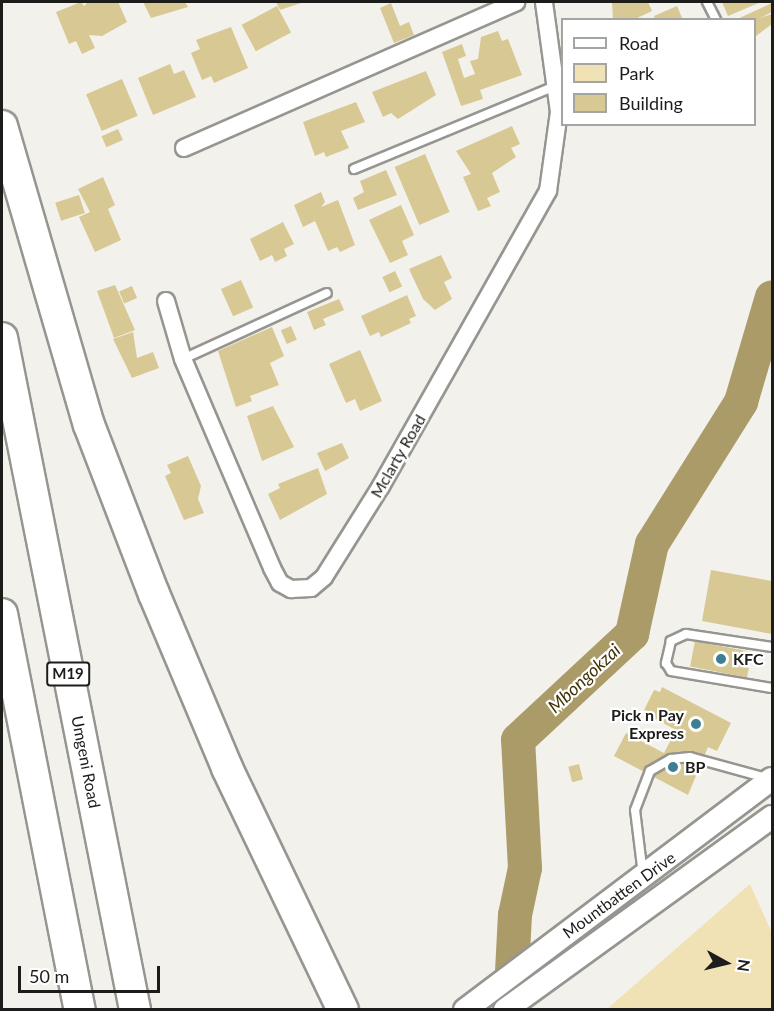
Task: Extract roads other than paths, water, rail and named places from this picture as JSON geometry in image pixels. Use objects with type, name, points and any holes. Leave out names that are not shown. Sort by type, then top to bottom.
[{"type":"highway","points":[[2,126],[89,425],[154,594],[227,768],[343,1010]]},
{"type":"highway","name":"Umgeni Road","points":[[2,339],[135,1010]]},
{"type":"highway","points":[[2,614],[80,1010]]},
{"type":"main road","name":"Mountbatten Drive","points":[[469,1006],[644,878],[772,780]]},
{"type":"main road","name":"Mountbatten Drive","points":[[510,1006],[772,817]]},
{"type":"street","points":[[184,148],[516,2]]},
{"type":"street","name":"Mclarty Road","points":[[166,301],[183,359],[280,583],[303,592],[324,577],[381,486],[537,218],[555,168],[559,112],[544,2]]},
{"type":"lane","points":[[706,2],[715,18]]},
{"type":"lane","points":[[354,169],[555,86]]},
{"type":"lane","points":[[183,359],[327,293]]},
{"type":"lane","points":[[772,647],[686,634],[670,641],[666,663],[671,670],[772,688]]},
{"type":"lane","points":[[644,878],[635,810],[650,771],[670,759],[690,758],[772,780]]},
{"type":"waterway","name":"Mbongokzai","points":[[510,1010],[515,915],[525,868],[518,740],[632,634],[652,544],[741,402],[772,297]]},
{"type":"place","name":"KFC","points":[[721,659]]},
{"type":"place","name":"Pick n Pay Express","points":[[696,724]]},
{"type":"place","name":"BP","points":[[673,767]]}]
